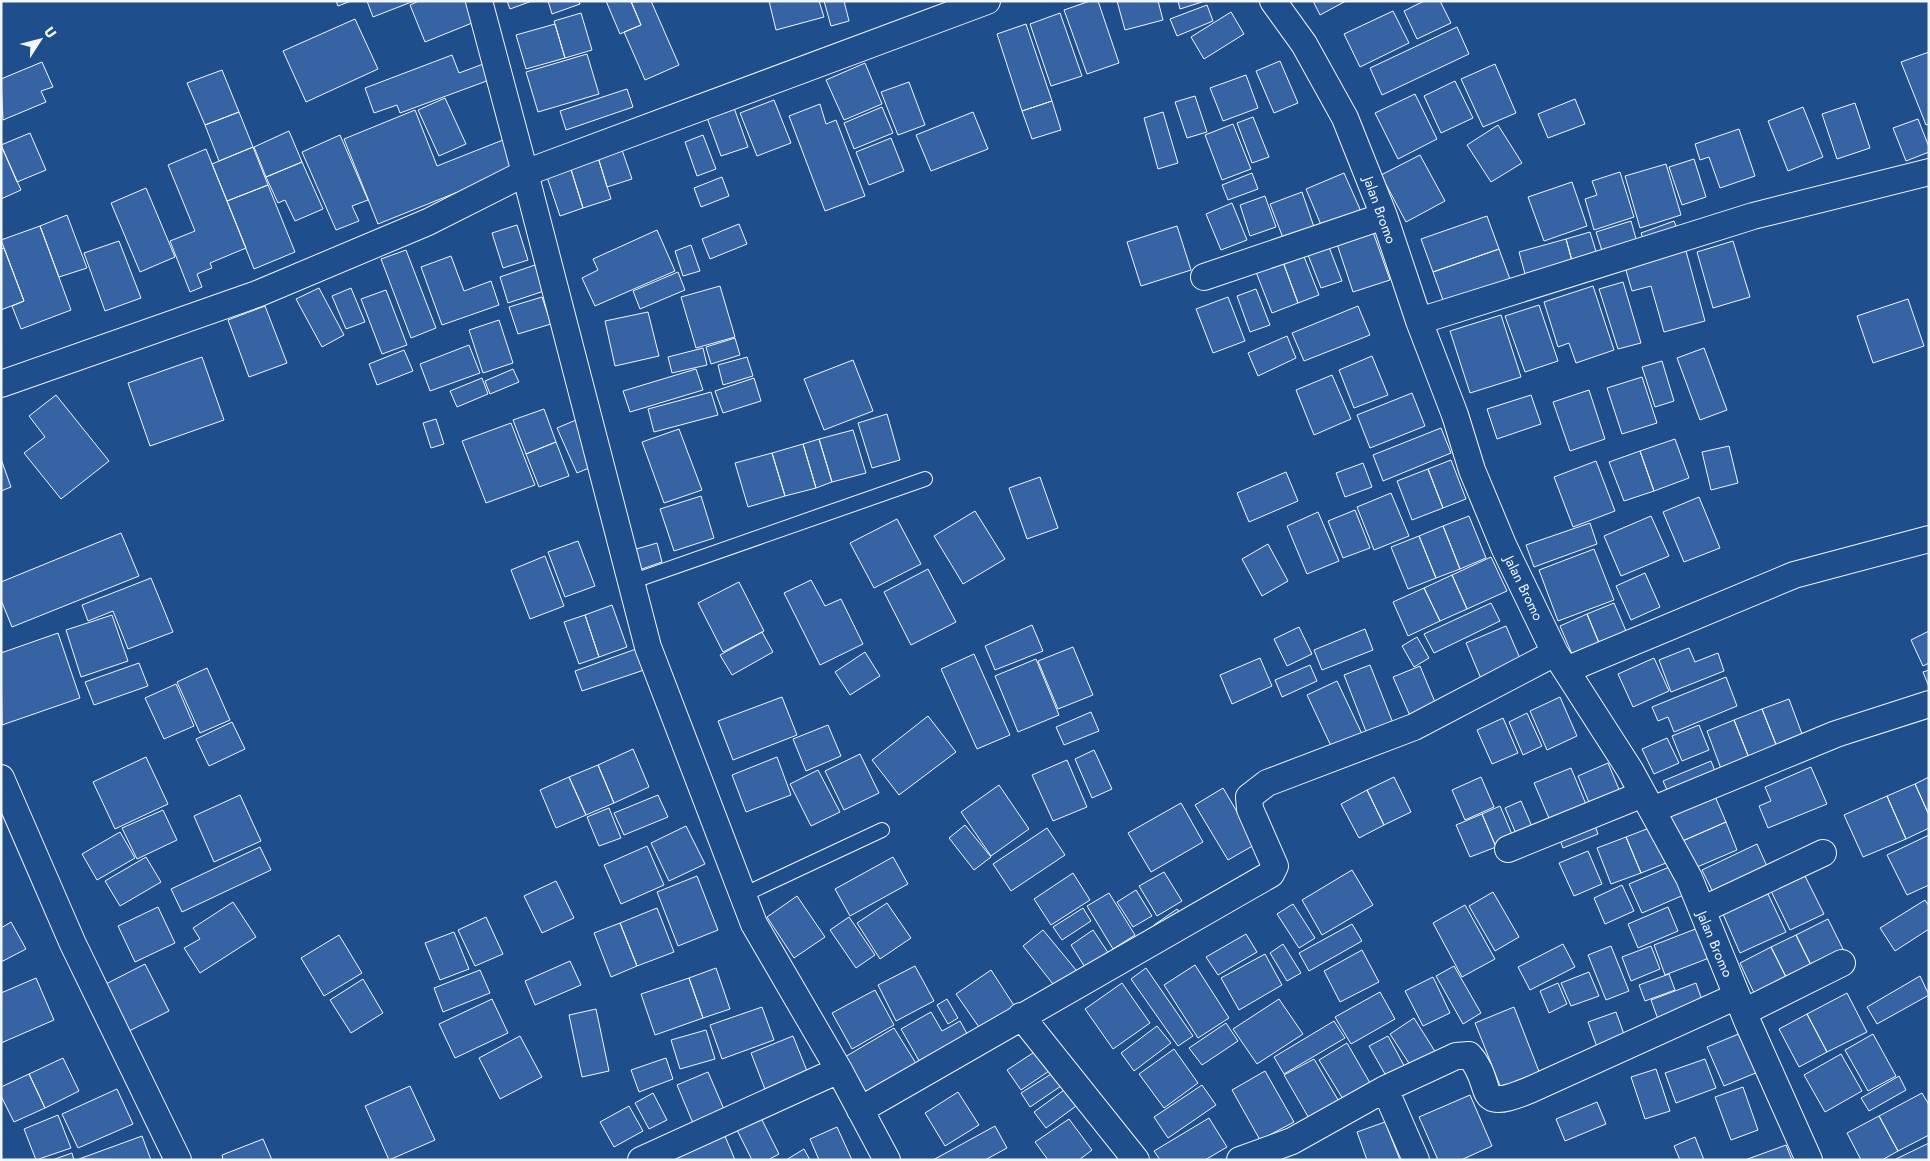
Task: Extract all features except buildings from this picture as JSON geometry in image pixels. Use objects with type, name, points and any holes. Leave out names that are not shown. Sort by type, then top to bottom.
[{"type":"street","points":[[479,1],[648,647],[754,924],[839,1070],[884,1159]]},
{"type":"street","points":[[2,381],[257,294],[428,222],[525,173],[987,1]]},
{"type":"street","name":"Jalan Bromo","points":[[1273,1],[1304,44],[1345,118],[1384,216],[1419,321],[1456,415],[1475,478],[1504,547],[1561,662],[1647,802],[1688,878],[1809,1160]]},
{"type":"street","points":[[1419,321],[1753,216],[1929,172]]},
{"type":"street","points":[[1204,277],[1384,216]]},
{"type":"street","points":[[860,1110],[1271,874],[1275,866],[1250,809],[1249,797],[1261,786],[1414,727],[1561,662],[1794,575],[1929,539]]},
{"type":"street","points":[[1508,849],[1647,802],[1836,734],[1929,704]]},
{"type":"street","points":[[1,778],[73,944],[178,1160]]},
{"type":"street","points":[[1702,910],[1823,853]]},
{"type":"street","points":[[1240,1160],[1292,1140],[1385,1089],[1456,1056],[1469,1055],[1476,1062],[1484,1087],[1490,1096],[1495,1100],[1502,1100],[1842,963]]},
{"type":"street","points":[[1021,1016],[1136,1160]]},
{"type":"street","points":[[641,1160],[839,1070]]},
{"type":"street","points":[[1385,1089],[1416,1160]]},
{"type":"lane","points":[[632,582],[925,479]]},
{"type":"lane","points":[[743,894],[882,830]]}]
